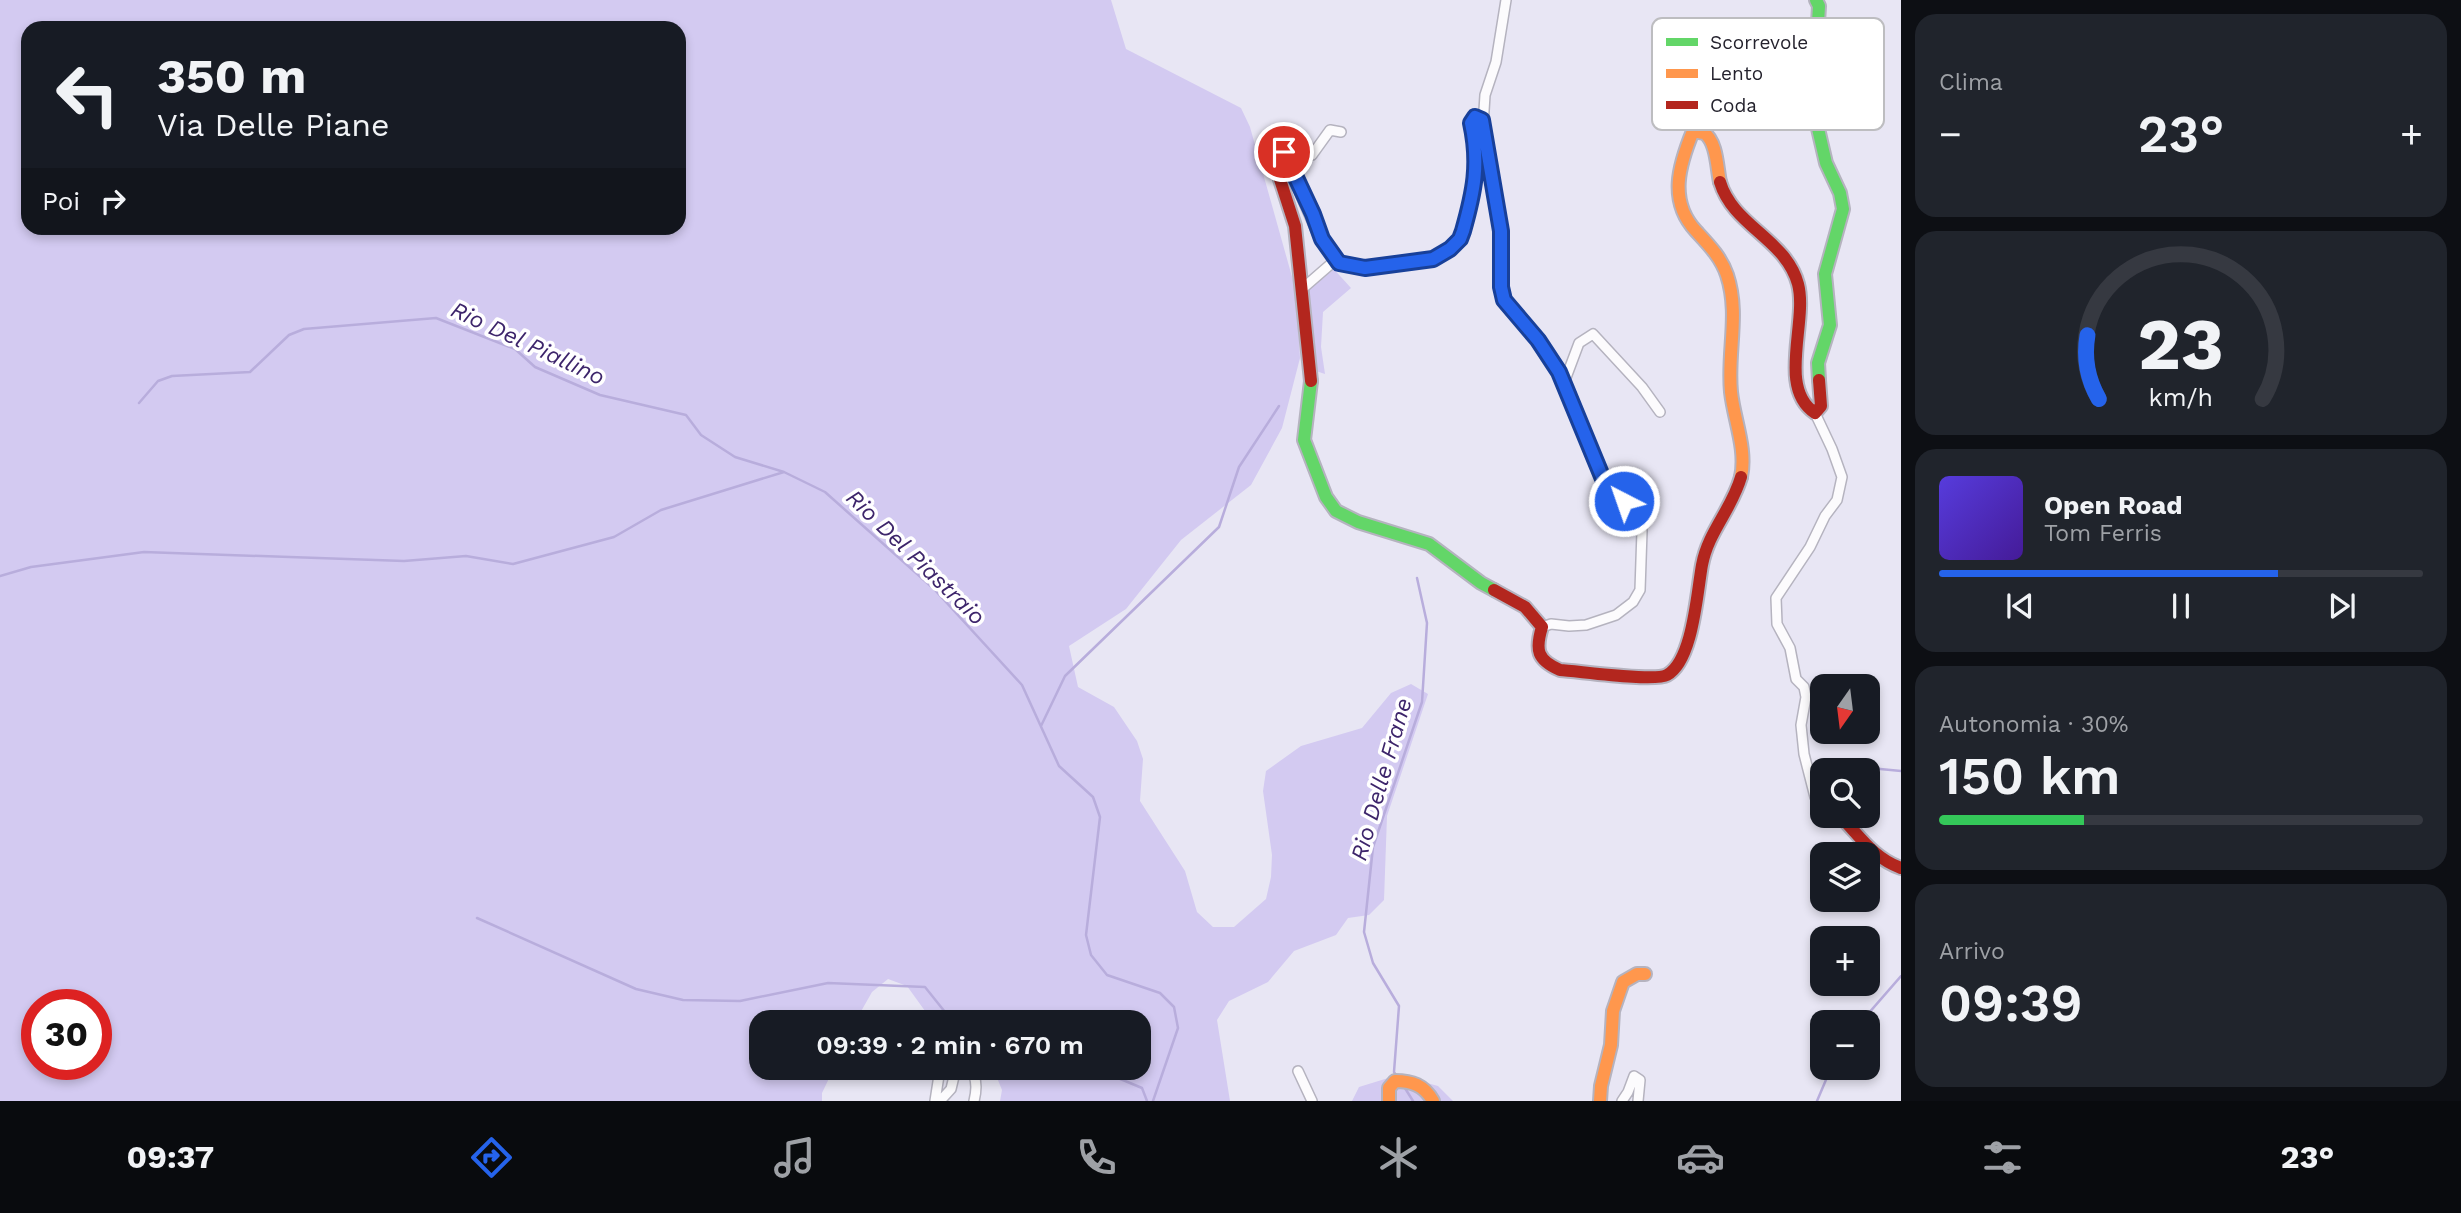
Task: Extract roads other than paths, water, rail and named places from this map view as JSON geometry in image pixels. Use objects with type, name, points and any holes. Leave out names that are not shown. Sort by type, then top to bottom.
[{"type":"street","points":[[1506,0],[1496,62],[1485,95],[1483,126],[1501,231],[1501,292],[1510,310],[1546,351],[1564,383],[1606,486],[1638,511],[1642,531],[1640,590],[1636,600],[1616,615],[1576,626],[1542,626]]},
{"type":"street","points":[[1816,0],[1819,6],[1818,18]]},
{"type":"street","points":[[1302,289],[1332,263],[1365,268],[1433,259],[1450,249],[1460,239],[1463,231],[1477,172],[1471,123],[1473,118],[1479,117],[1483,126]]},
{"type":"street","points":[[1284,152],[1312,155],[1330,130],[1341,132]]},
{"type":"street","points":[[1815,413],[1821,406],[1818,363],[1830,325],[1825,274],[1843,209],[1840,193],[1826,163],[1818,130]]},
{"type":"street","points":[[1542,626],[1537,643],[1540,657],[1560,670],[1651,677],[1667,675],[1676,666],[1686,646],[1706,548],[1741,476],[1739,427],[1731,395],[1734,324],[1729,279],[1723,262],[1681,212],[1678,196],[1678,182],[1693,131],[1704,133],[1709,137],[1724,196],[1740,215],[1780,250],[1795,274],[1799,287],[1800,319],[1795,385],[1804,406],[1815,413],[1842,478],[1837,500],[1776,598],[1777,624],[1790,648],[1796,679],[1804,687],[1806,697],[1801,725],[1810,777]]},
{"type":"street","points":[[1339,263],[1322,239],[1278,138],[1265,144],[1276,167],[1280,187],[1295,226],[1312,375],[1304,440],[1326,497],[1336,511],[1358,522],[1429,544],[1481,583],[1525,607],[1542,626]]},
{"type":"street","points":[[1564,383],[1579,343],[1593,334],[1642,387],[1660,412]]},
{"type":"street","points":[[1854,828],[1867,849],[1877,858],[1901,867]]},
{"type":"street","points":[[1600,1101],[1611,1045],[1613,1011],[1623,982],[1637,974],[1644,974]]},
{"type":"street","points":[[1298,1071],[1312,1101]]},
{"type":"street","points":[[1622,1101],[1634,1076],[1640,1080],[1638,1101]]},
{"type":"street","points":[[937,1101],[939,1080]]},
{"type":"street","points":[[937,1101],[951,1089],[953,1080]]},
{"type":"street","points":[[974,1101],[976,1080]]},
{"type":"street","points":[[1390,1101],[1389,1088],[1395,1081],[1411,1081],[1424,1087],[1433,1101]]},
{"type":"waterway","name":"Rio Del Piastraio","points":[[139,403],[158,381],[172,376],[250,372],[289,335],[304,329],[436,318],[515,349],[535,367],[600,395],[686,415],[701,435],[735,457],[784,472],[825,492],[934,589],[1022,685],[1059,766],[1093,797],[1100,817],[1086,935],[1091,955],[1107,975],[1160,993],[1174,1007],[1178,1028],[1153,1101]]},
{"type":"waterway","points":[[1041,726],[1065,676],[1219,527],[1239,467],[1279,406]]},
{"type":"waterway","points":[[0,576],[31,567],[144,552],[404,561],[466,556],[513,564],[614,537],[661,510],[784,472]]},
{"type":"waterway","name":"Rio Delle Frane","points":[[1397,1077],[1394,1072],[1399,1006],[1373,963],[1364,932],[1373,847],[1422,702],[1427,623],[1417,578]]},
{"type":"waterway","points":[[1880,769],[1901,771]]},
{"type":"waterway","points":[[477,918],[636,989],[683,1000],[740,1001],[828,983],[925,987],[943,1010]]},
{"type":"waterway","points":[[1871,1010],[1901,976]]},
{"type":"waterway","points":[[1123,1080],[1142,1088],[1147,1101]]},
{"type":"waterway","points":[[1817,1101],[1826,1080]]},
{"type":"waterway","name":"Rio Delle Frane","points":[[1403,1085],[1413,1101]]},
{"type":"water label","name":"Rio Del Piallino","points":[[528,343]]}]
